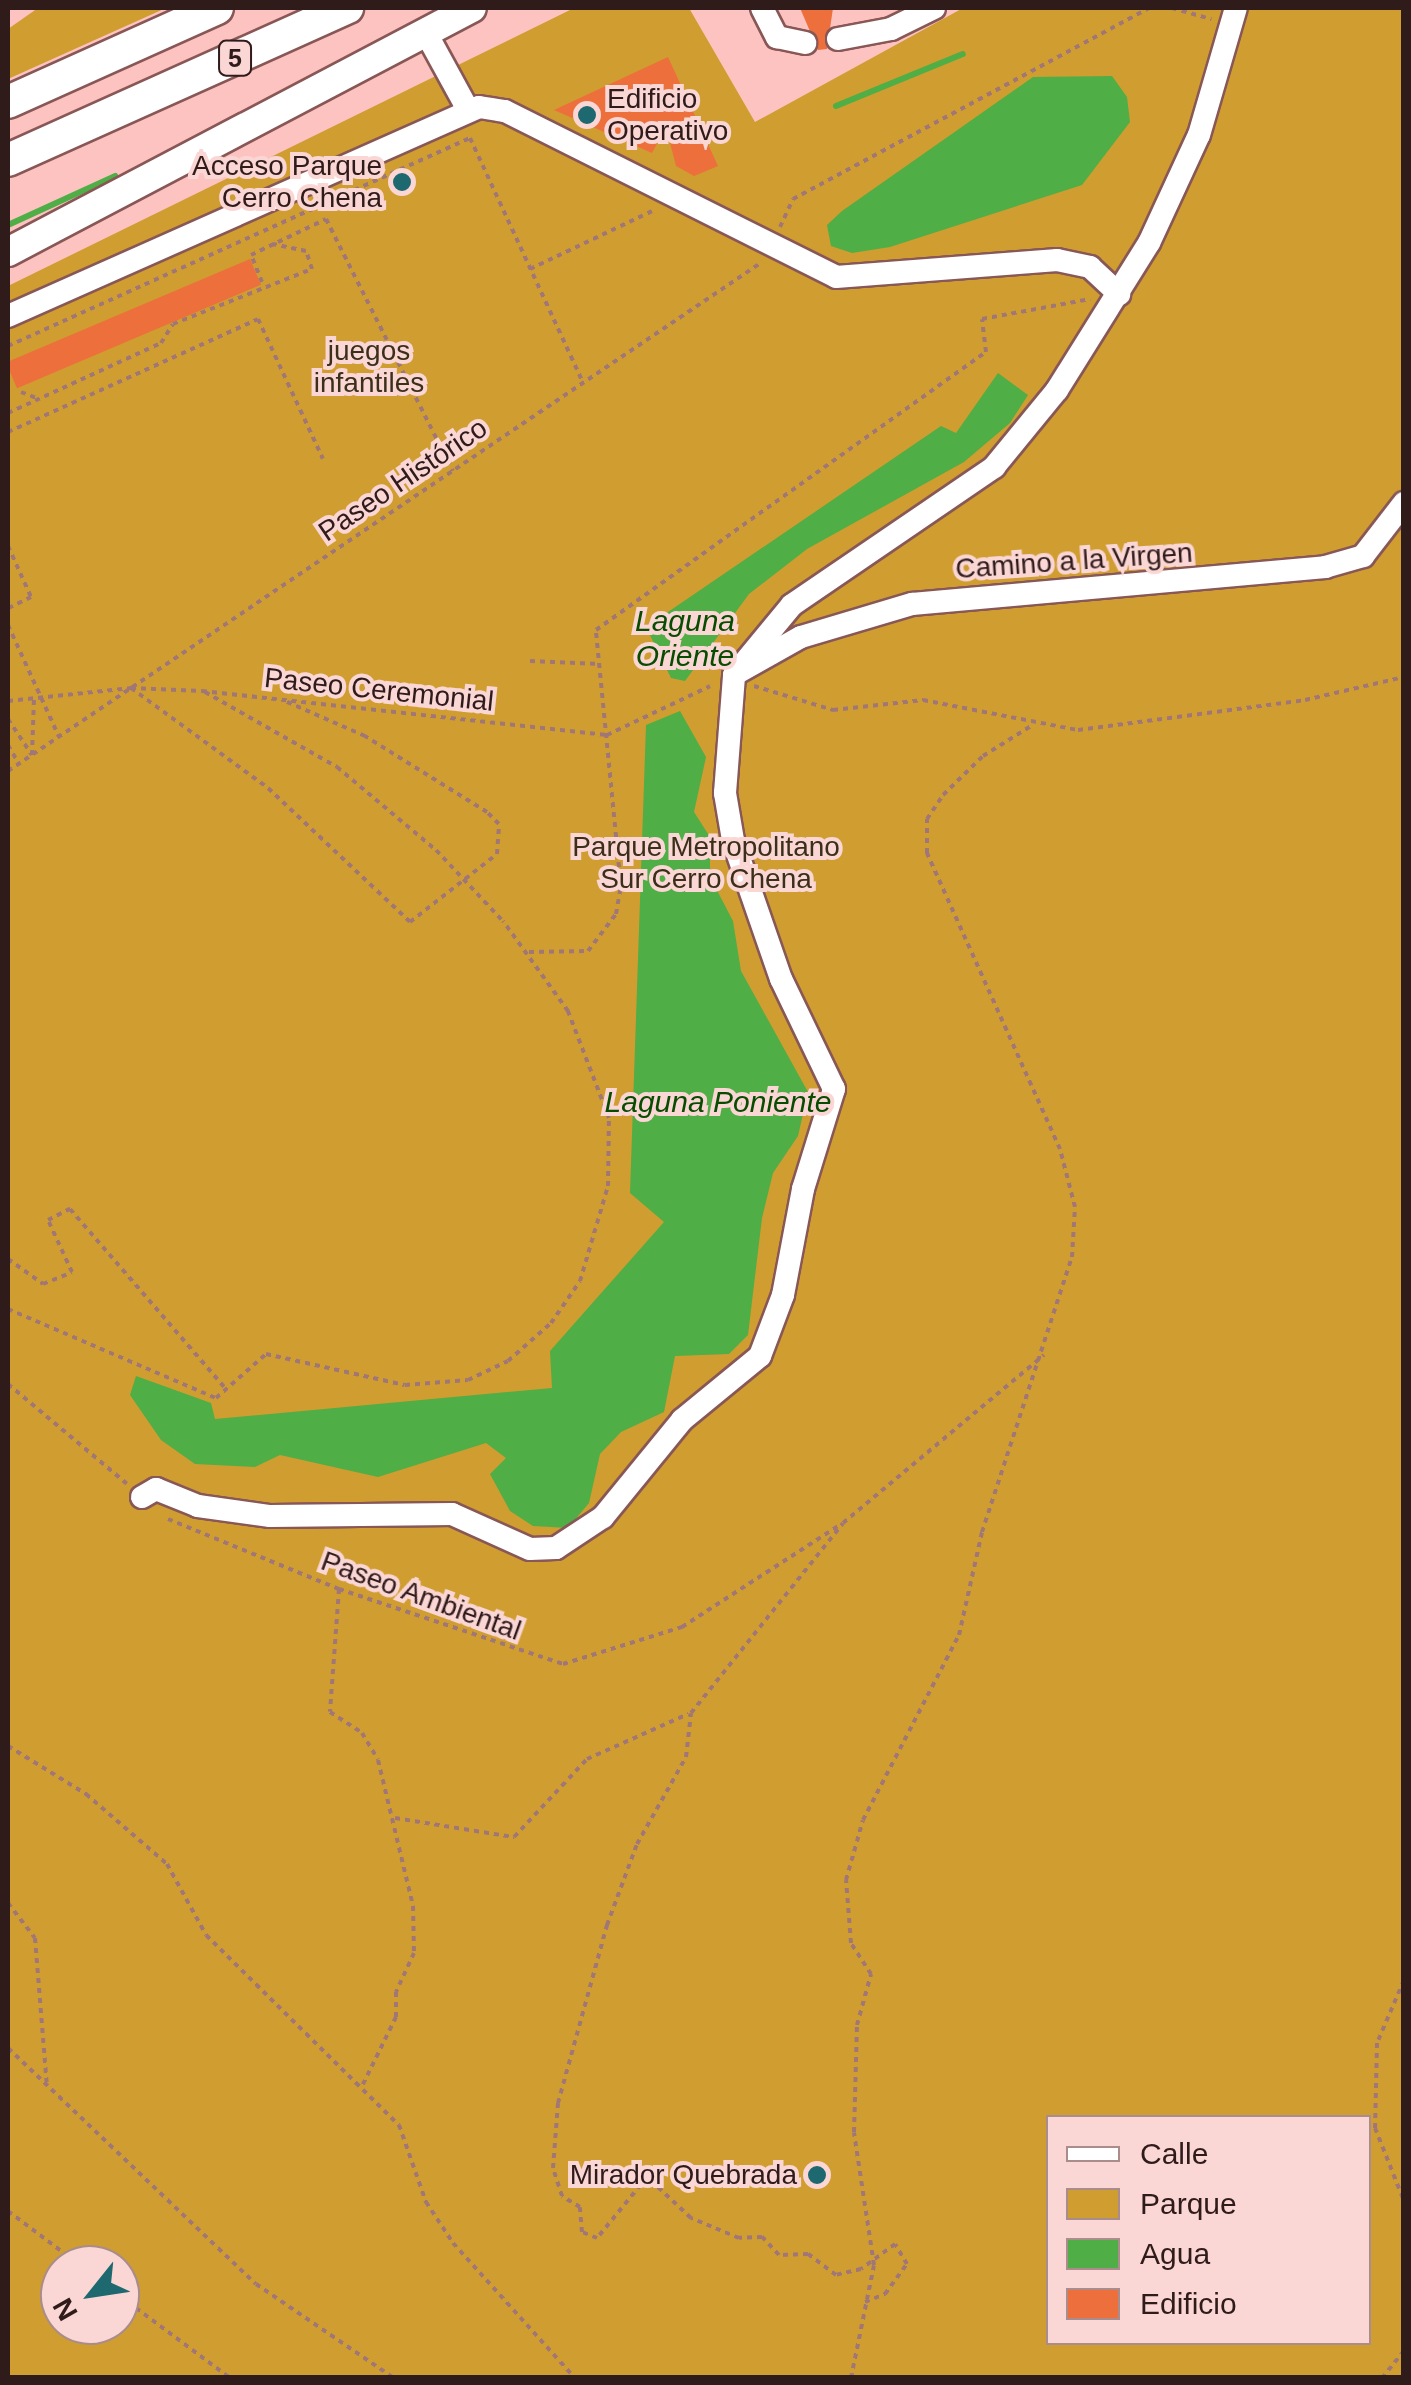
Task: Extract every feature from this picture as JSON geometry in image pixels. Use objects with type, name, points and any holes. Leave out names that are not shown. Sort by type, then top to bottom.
[{"type":"highway","name":"5","points":[[8,102],[217,8]]},
{"type":"highway","name":"5","points":[[8,160],[347,8]]},
{"type":"main road","points":[[8,252],[472,8]]},
{"type":"lane","points":[[762,8],[777,37],[805,43]]},
{"type":"lane","points":[[838,39],[890,30],[934,8]]},
{"type":"lane","points":[[142,1497],[156,1488],[198,1506],[270,1516],[452,1514],[530,1549],[556,1548],[603,1517],[682,1420],[760,1356],[783,1295],[803,1189],[834,1088],[780,979],[733,840],[725,793],[734,675],[792,605],[994,467],[1119,294],[1199,134],[1233,17]]},
{"type":"lane","points":[[426,33],[467,108]]},
{"type":"lane","points":[[8,316],[467,108],[505,110],[836,277],[1057,260],[1090,268],[1119,294]]},
{"type":"lane","name":"Camino a la Virgen","points":[[734,675],[801,637],[912,604],[1031,589],[1260,579],[1325,567],[1363,556],[1404,503]]},
{"type":"path","name":"Paseo Histórico","points":[[8,771],[765,260],[794,200],[1149,8]]},
{"type":"path","points":[[1172,8],[1233,17]]},
{"type":"path","points":[[8,346],[470,138],[583,383]]},
{"type":"path","points":[[530,269],[680,198]]},
{"type":"path","points":[[262,285],[251,255],[326,219],[453,470]]},
{"type":"path","points":[[8,413],[161,343],[173,324],[262,285],[302,278],[314,262],[306,251],[273,244]]},
{"type":"path","points":[[528,952],[588,951],[616,914],[620,887],[596,630],[986,352],[982,318],[1119,294]]},
{"type":"path","points":[[8,432],[258,318],[322,459]]},
{"type":"path","points":[[22,392],[39,399]]},
{"type":"path","points":[[8,546],[31,597],[8,608]]},
{"type":"path","points":[[8,628],[37,698],[59,737]]},
{"type":"path","points":[[530,662],[600,664]]},
{"type":"path","points":[[607,734],[734,675],[778,698],[833,710],[923,700],[1031,726],[1145,726],[1404,677]]},
{"type":"path","points":[[131,688],[268,788],[410,922],[497,854],[499,824],[487,812],[365,736],[280,699]]},
{"type":"path","name":"Paseo Ceremonial","points":[[8,701],[131,688],[202,690],[607,734]]},
{"type":"path","points":[[8,1309],[216,1398],[266,1354],[405,1385],[468,1380],[508,1361],[561,1309],[595,1244],[609,1118],[568,1011],[528,952],[436,850],[337,767],[202,690]]},
{"type":"path","points":[[32,755],[37,698]]},
{"type":"path","points":[[8,719],[32,755]]},
{"type":"path","points":[[851,2378],[872,2257],[854,2132],[857,2025],[872,1974],[851,1943],[846,1880],[863,1820],[958,1635],[982,1532],[1044,1355],[1072,1256],[1075,1207],[1060,1149],[927,854],[927,819],[943,795],[983,756],[1031,726]]},
{"type":"path","points":[[8,734],[15,730]]},
{"type":"path","points":[[8,746],[19,764]]},
{"type":"path","points":[[8,1259],[43,1284],[72,1272],[48,1220],[70,1209],[226,1389]]},
{"type":"path","points":[[395,1818],[514,1837],[587,1758],[691,1713],[843,1523],[1044,1355]]},
{"type":"path","name":"Paseo Ambiental","points":[[8,1384],[172,1522],[339,1590],[563,1664],[682,1626],[843,1523]]},
{"type":"path","points":[[339,1590],[330,1712],[362,1733],[395,1818],[414,1906],[414,1954],[396,1992],[396,2017],[363,2084]]},
{"type":"path","points":[[691,1713],[686,1757],[637,1844],[607,1925],[558,2103],[556,2181],[580,2208],[582,2232],[598,2238],[647,2177],[691,2218],[738,2238],[762,2237],[779,2255],[808,2254],[836,2276],[895,2244],[907,2264],[885,2294],[865,2302]]},
{"type":"path","points":[[8,1746],[86,1794],[167,1864],[206,1934],[290,2023],[363,2084],[399,2124],[426,2202],[453,2243],[575,2378]]},
{"type":"path","points":[[8,1905],[35,1938],[46,2086]]},
{"type":"path","points":[[1404,1980],[1377,2043],[1376,2128],[1404,2201]]},
{"type":"path","points":[[8,2048],[256,2284],[394,2378]]},
{"type":"path","points":[[8,2212],[53,2245]]},
{"type":"path","points":[[140,2311],[230,2378]]},
{"type":"path","points":[[1382,2378],[1404,2351]]},
{"type":"green space","points":[[38,8],[166,8],[8,79],[8,29]]},
{"type":"green space","name":"Parque Metropolitano Sur Cerro Chena","points":[[574,8],[689,8],[755,122],[963,8],[1403,8],[1403,2377],[8,2377],[8,286]]},
{"type":"water","points":[[1112,76],[1127,97],[1130,122],[1082,185],[890,247],[852,253],[831,246],[827,225],[842,211],[1033,77]]},
{"type":"water","name":"Laguna Oriente","points":[[998,373],[1028,395],[1010,423],[964,462],[807,549],[749,594],[685,681],[671,678],[646,627],[941,426],[956,433]]},
{"type":"water","name":"Laguna Poniente","points":[[680,711],[706,757],[694,812],[710,837],[710,877],[733,921],[741,971],[808,1092],[798,1136],[773,1173],[762,1218],[748,1335],[729,1354],[675,1356],[664,1412],[621,1432],[600,1454],[589,1503],[568,1528],[533,1526],[510,1511],[490,1474],[506,1458],[486,1443],[378,1477],[280,1455],[255,1467],[195,1464],[161,1440],[130,1395],[136,1376],[211,1403],[215,1419],[552,1388],[550,1351],[664,1222],[630,1193],[646,725]]},
{"type":"building","points":[[800,8],[833,8],[827,49],[818,50]]},
{"type":"building","name":"Edificio Operativo","points":[[668,57],[718,166],[694,176],[676,166],[666,127],[652,153],[554,110]]},
{"type":"building","points":[[250,259],[261,285],[17,388],[8,362]]},
{"type":"waterway","points":[[836,106],[963,54]]},
{"type":"waterway","points":[[8,225],[115,176]]},
{"type":"place","name":"Edificio Operativo","points":[[587,115]]},
{"type":"place","name":"Acceso Parque Cerro Chena","points":[[402,182]]},
{"type":"place","name":"Mirador Quebrada","points":[[817,2175]]},
{"type":"park label","name":"juegos infantiles","points":[[369,367]]}]
